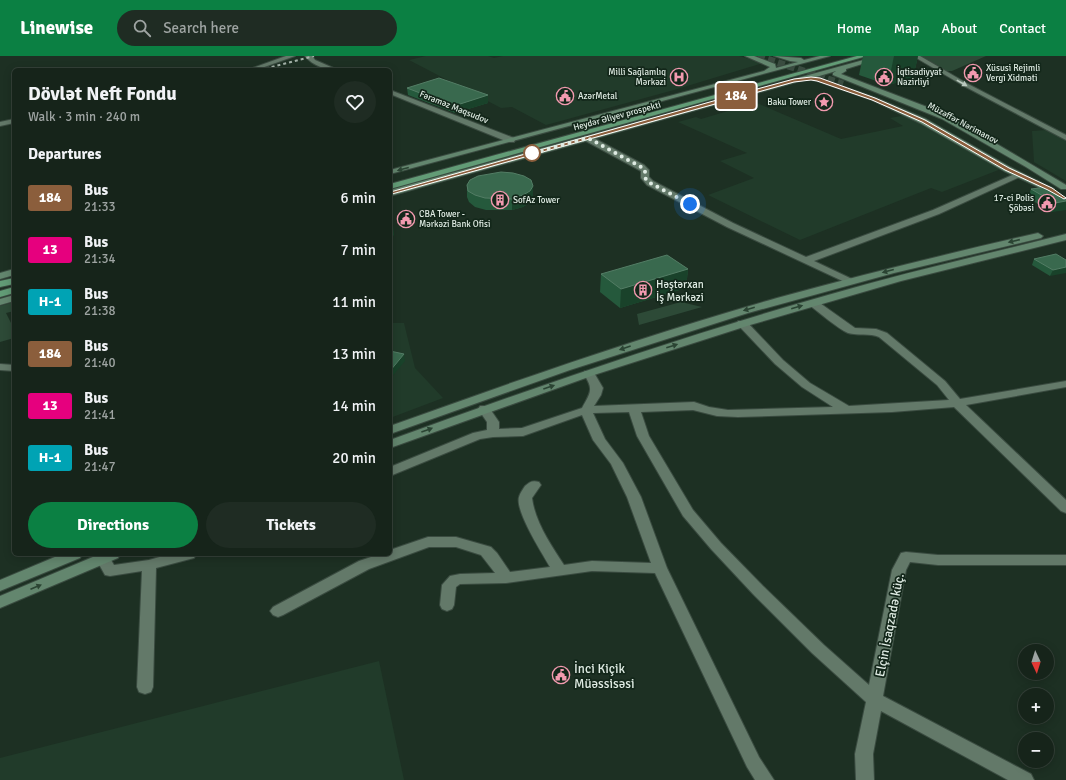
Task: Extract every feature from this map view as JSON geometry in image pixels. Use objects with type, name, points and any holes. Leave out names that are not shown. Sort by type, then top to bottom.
[{"type":"highway","name":"Heydər Əliyev prospekti","points":[[392,178],[599,121],[844,56]]},
{"type":"highway","name":"Heydər Əliyev prospekti","points":[[392,186],[864,56]]},
{"type":"highway","points":[[0,294],[12,291]]},
{"type":"main road","points":[[748,56],[768,62],[783,61],[784,59],[779,57]]},
{"type":"main road","points":[[392,171],[827,56]]},
{"type":"main road","points":[[392,192],[886,56]]},
{"type":"main road","points":[[886,56],[835,73],[848,82],[931,120],[1050,189]]},
{"type":"main road","points":[[779,57],[796,60],[820,58]]},
{"type":"main road","points":[[765,72],[774,67],[768,62]]},
{"type":"main road","points":[[794,81],[814,78],[874,99],[923,121],[1020,175],[1050,189],[1064,190]]},
{"type":"main road","points":[[835,85],[831,82],[832,80],[840,79],[945,118],[1030,165],[1064,190]]},
{"type":"main road","points":[[392,429],[634,345],[745,310],[849,281],[1066,229]]},
{"type":"main road","points":[[392,443],[484,409],[588,373],[742,323],[943,266],[1066,237]]},
{"type":"main road","points":[[933,260],[943,266]]},
{"type":"main road","points":[[4,282],[12,274]]},
{"type":"main road","points":[[0,301],[12,298]]},
{"type":"main road","points":[[0,586],[70,556]]},
{"type":"main road","points":[[0,602],[108,556]]},
{"type":"street","points":[[256,68],[292,56]]},
{"type":"street","points":[[308,56],[313,61],[330,68]]},
{"type":"street","points":[[916,56],[966,85],[1066,138]]},
{"type":"street","name":"Fəraməz Maqsudov","points":[[392,93],[511,140]]},
{"type":"street","points":[[0,124],[12,121]]},
{"type":"street","points":[[588,138],[641,167],[645,170],[645,178],[650,183],[730,225],[849,281]]},
{"type":"street","points":[[805,261],[936,212],[1020,175]]},
{"type":"street","points":[[813,302],[851,330],[859,332],[876,332],[883,336],[941,383],[957,403],[1066,508]]},
{"type":"street","points":[[742,323],[779,362],[806,384],[847,410]]},
{"type":"street","points":[[0,367],[12,368]]},
{"type":"street","points":[[586,410],[598,390],[597,384],[588,373]]},
{"type":"street","points":[[392,471],[477,436],[493,433],[523,432],[586,410],[634,409],[659,406],[694,406],[707,411],[730,415],[759,411],[847,410],[957,403],[1066,384]]},
{"type":"street","points":[[484,409],[493,422],[493,433]]},
{"type":"street","points":[[634,409],[644,436],[688,513],[716,546],[818,649],[874,699],[1025,780]]},
{"type":"street","points":[[586,410],[600,440],[617,463],[630,490],[660,568],[753,762],[765,780]]},
{"type":"street","points":[[534,486],[526,494],[526,507],[545,548],[560,570]]},
{"type":"street","points":[[392,556],[428,542],[456,542],[486,551],[492,557],[506,578]]},
{"type":"street","points":[[108,556],[110,572],[149,565],[182,556]]},
{"type":"street","points":[[278,611],[364,566],[391,556]]},
{"type":"street","name":"Elçin İsaqzadə küç.","points":[[865,780],[864,754],[874,699],[899,570],[906,558],[938,560],[1066,560]]},
{"type":"street","points":[[145,687],[149,565]]},
{"type":"street","points":[[447,605],[449,585],[455,580],[466,578],[506,578],[592,566],[660,568]]},
{"type":"shaded area","name":"AzərMetal","points":[[426,56],[488,56],[494,58],[503,56],[739,56],[763,63],[674,90],[546,125],[512,107],[501,108],[409,60]]},
{"type":"shaded area","points":[[920,56],[986,56],[952,71],[946,71]]},
{"type":"shaded area","points":[[752,101],[841,139],[903,126],[890,118],[907,115],[1001,169],[942,192],[931,188],[800,240],[708,195],[754,178],[720,161],[747,153],[678,122],[696,117],[701,119],[735,109],[737,105]]},
{"type":"shaded area","points":[[1047,130],[1066,140],[1066,181],[1034,162],[1032,131]]},
{"type":"shaded area","points":[[681,302],[702,307],[639,325],[637,314]]},
{"type":"shaded area","points":[[12,303],[12,312],[6,313],[12,325],[12,339],[0,342],[0,306]]},
{"type":"shaded area","points":[[392,323],[404,323],[415,368],[443,398],[392,417]]},
{"type":"shaded area","points":[[379,661],[404,780],[0,780],[0,758]]},
{"type":"building","points":[[439,78],[488,95],[454,106],[407,88]]},
{"type":"building","points":[[501,172],[524,176],[531,180],[533,186],[530,191],[512,199],[485,198],[468,191],[467,185],[470,180],[478,176]]},
{"type":"building","points":[[1047,187],[1066,198],[1066,201],[1055,203],[1031,189]]},
{"type":"building","points":[[1056,254],[1066,260],[1066,267],[1053,270],[1034,259]]},
{"type":"building","points":[[667,255],[688,269],[621,289],[601,274]]},
{"type":"building","points":[[392,351],[404,354],[392,369]]},
{"type":"tunnel","points":[[758,56],[843,84]]},
{"type":"railway","points":[[268,68],[314,56]]},
{"type":"bus line","name":"184","points":[[392,192],[726,99],[811,78],[818,79],[898,109],[938,128],[1007,169],[1066,198]]},
{"type":"place","name":"Xüsusi Rejimli Vergi Xidməti","points":[[973,73]]},
{"type":"place","name":"Milli Sağlamlıq Mərkəzi","points":[[679,77]]},
{"type":"place","name":"İqtisadiyyat Nazirliyi","points":[[884,77]]},
{"type":"place","name":"AzərMetal","points":[[565,96]]},
{"type":"place","name":"Baku Tower","points":[[824,102]]},
{"type":"place","name":"SofAz Tower","points":[[500,200]]},
{"type":"place","name":"17-ci Polis Şöbəsi","points":[[1047,203]]},
{"type":"place","name":"CBA Tower - Mərkəzi Bank Ofisi","points":[[406,219]]},
{"type":"place","name":"Həştərxan İş Mərkəzi","points":[[643,290]]},
{"type":"place","name":"İnci Kiçik Müəssisəsi","points":[[561,675]]},
{"type":"route","points":[[532,153],[530,154],[588,138],[641,167],[645,170],[645,178],[650,183],[690,204]]}]
